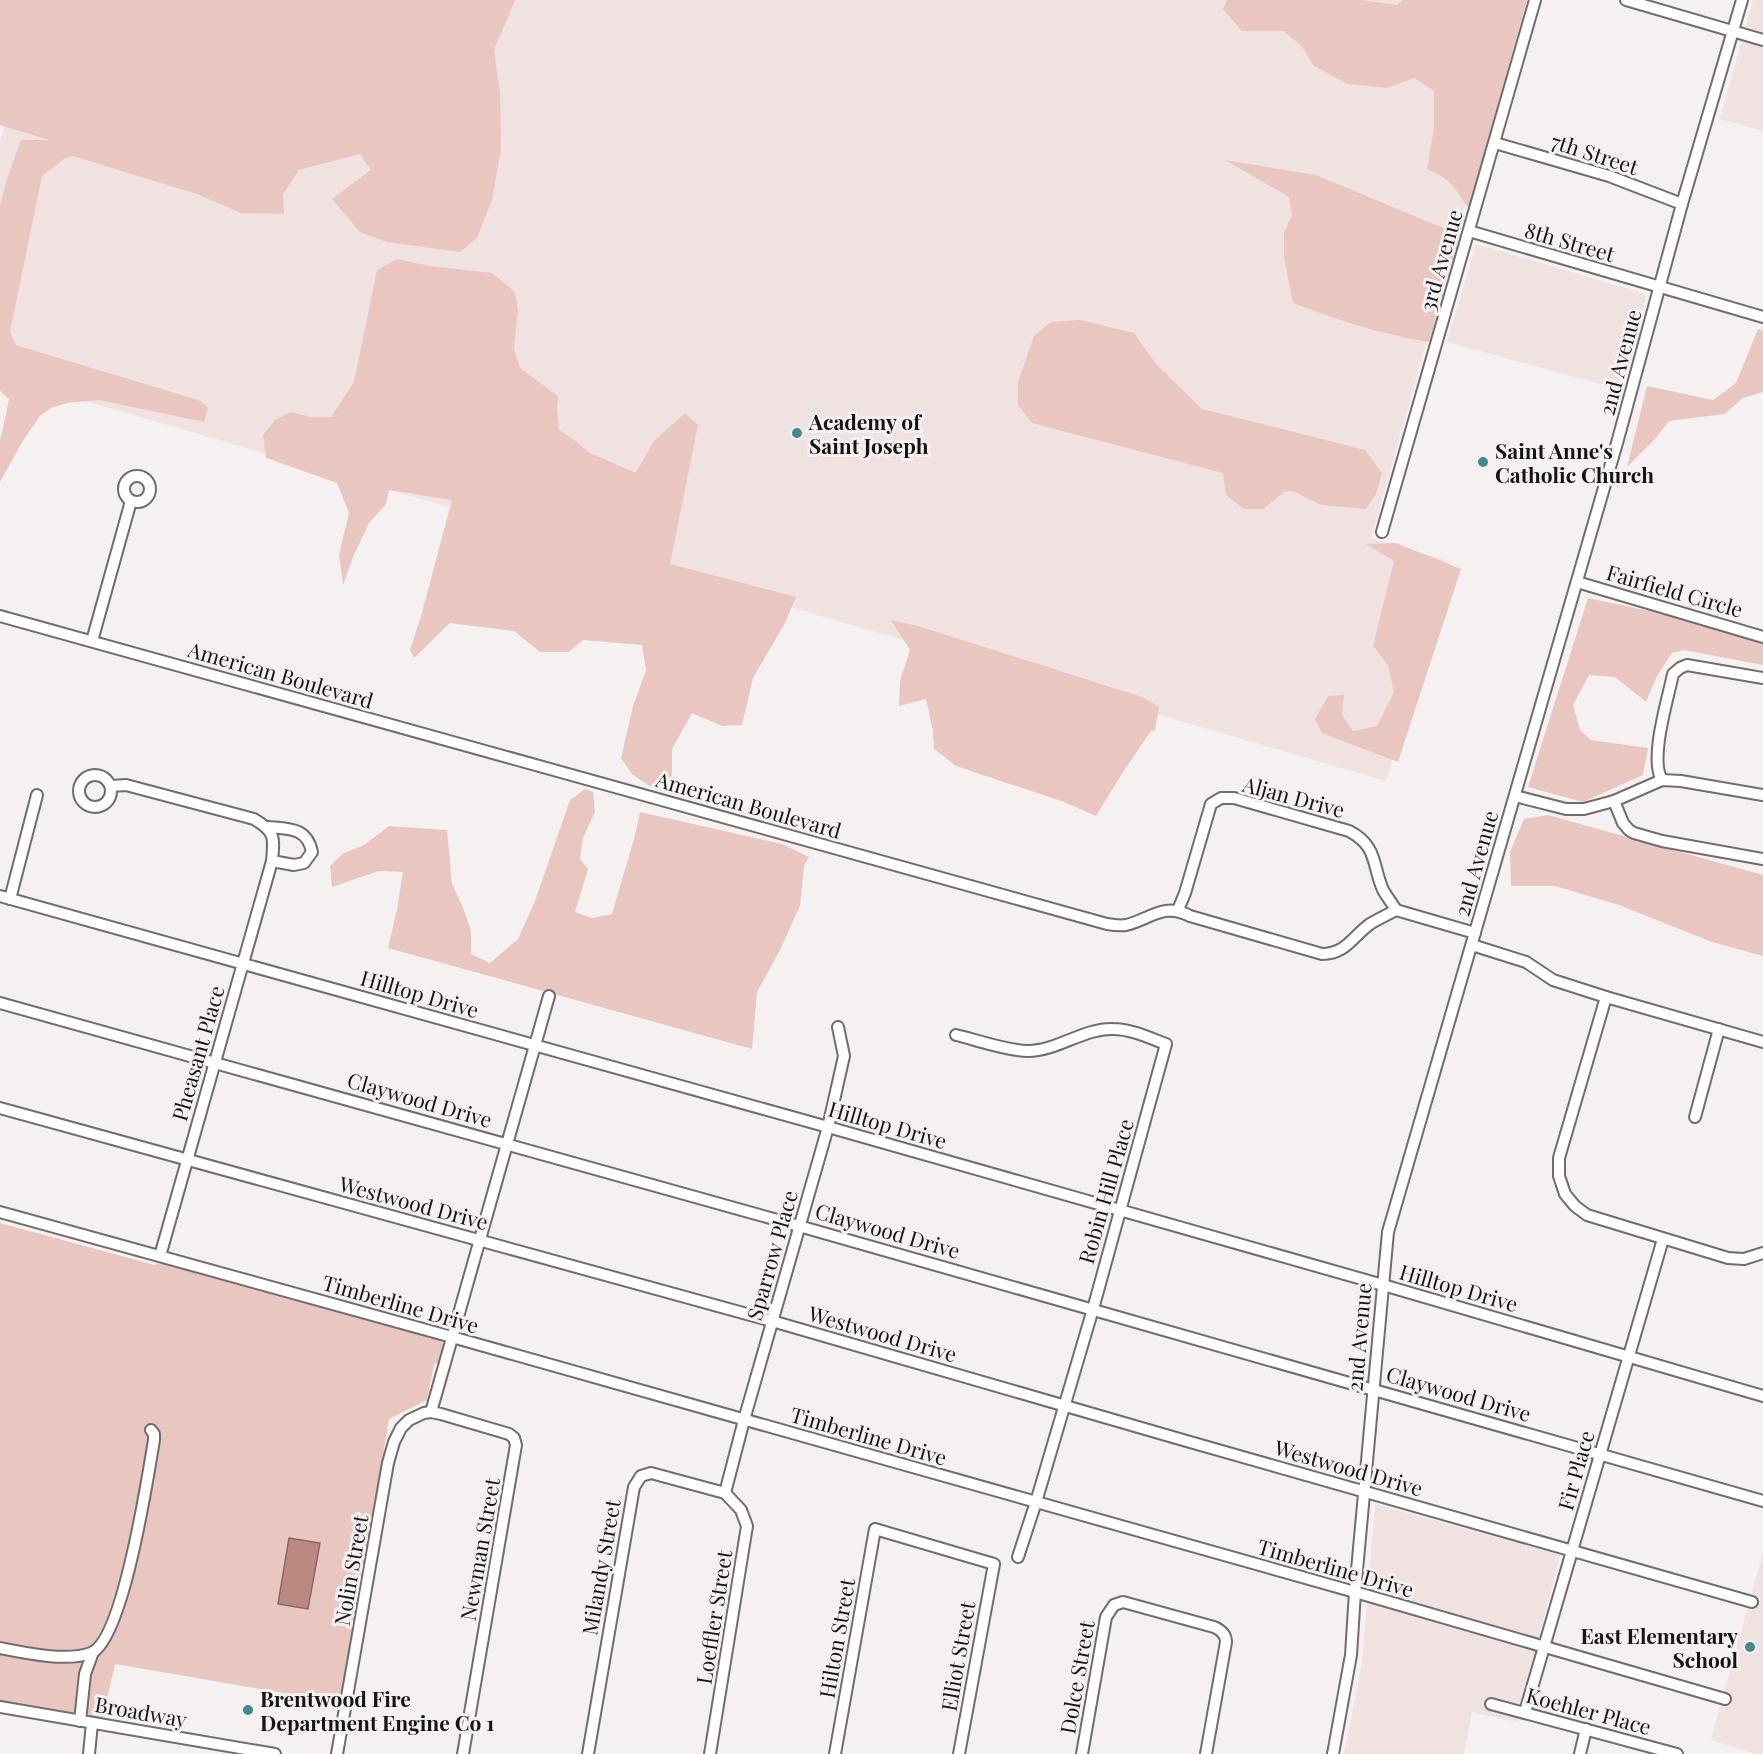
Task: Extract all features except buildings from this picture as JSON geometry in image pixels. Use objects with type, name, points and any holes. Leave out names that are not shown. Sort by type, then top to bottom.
[{"type":"street","name":"3rd Avenue","points":[[1382,532],[1535,0]]},
{"type":"street","points":[[1626,0],[1763,40]]},
{"type":"street","name":"2nd Avenue","points":[[1333,1754],[1351,1654],[1388,1232],[1577,582],[1682,204],[1742,0]]},
{"type":"street","name":"7th Street","points":[[1495,143],[1609,176],[1682,204]]},
{"type":"street","name":"8th Street","points":[[1469,231],[1761,316]]},
{"type":"street","points":[[1761,316],[1763,304]]},
{"type":"street","points":[[92,641],[131,501]]},
{"type":"street","name":"Fairfield Circle","points":[[1577,582],[1763,637]]},
{"type":"street","name":"American Boulevard","points":[[0,616],[1107,924],[1123,926],[1153,913],[1178,910]]},
{"type":"street","points":[[1662,780],[1657,766],[1657,750],[1673,674],[1687,665],[1763,678]]},
{"type":"street","points":[[1515,796],[1575,810],[1614,801],[1662,780],[1681,781],[1763,795]]},
{"type":"street","points":[[111,786],[126,785],[254,819],[267,827],[287,828],[305,835],[310,841],[312,852],[304,863],[294,865],[272,861],[274,840],[267,827]]},
{"type":"street","points":[[5,897],[37,795]]},
{"type":"street","name":"Aljan Drive","points":[[1178,910],[1211,804],[1221,798],[1234,798],[1350,831],[1361,837],[1369,848],[1383,890],[1395,910]]},
{"type":"street","points":[[1614,801],[1623,823],[1634,833],[1662,841],[1763,859]]},
{"type":"street","name":"Pheasant Place","points":[[159,1256],[272,861]]},
{"type":"street","name":"Hilltop Drive","points":[[5,897],[828,1127],[1763,1396]]},
{"type":"street","points":[[1178,910],[1190,916],[1322,954],[1333,954],[1344,948],[1370,925],[1395,910],[1475,933]]},
{"type":"street","points":[[1472,945],[1526,962],[1553,980],[1763,1042]]},
{"type":"street","points":[[431,1412],[549,996]]},
{"type":"street","points":[[1606,997],[1560,1158],[1559,1176],[1565,1194],[1587,1215],[1663,1239],[1728,1258],[1744,1259],[1763,1252]]},
{"type":"street","name":"Claywood Drive","points":[[0,1003],[799,1226],[1763,1501]]},
{"type":"street","name":"Sparrow Place","points":[[725,1493],[828,1127],[844,1056],[838,1027]]},
{"type":"street","name":"Robin Hill Place","points":[[956,1035],[1029,1051],[1098,1031],[1113,1029],[1166,1044],[1092,1309],[1018,1557]]},
{"type":"street","points":[[1695,1117],[1719,1029]]},
{"type":"street","name":"Westwood Drive","points":[[0,1108],[772,1321],[1752,1602]]},
{"type":"street","name":"Timberline Drive","points":[[0,1212],[452,1337],[1725,1699]]},
{"type":"street","name":"Fir Place","points":[[1525,1712],[1663,1239]]},
{"type":"street","name":"Nolin Street","points":[[337,1754],[388,1463],[401,1428],[409,1420],[431,1412]]},
{"type":"street","name":"Newman Street","points":[[431,1412],[509,1434],[514,1438],[516,1445],[463,1754]]},
{"type":"street","points":[[0,1648],[50,1656],[81,1655],[99,1648],[115,1614],[138,1532],[154,1440],[151,1430]]},
{"type":"street","name":"Milandy Street","points":[[588,1754],[635,1483],[643,1474],[654,1473],[725,1493]]},
{"type":"street","name":"Loeffler Street","points":[[710,1754],[747,1530],[741,1510],[725,1493]]},
{"type":"street","name":"Elliot Street","points":[[875,1529],[994,1564],[959,1754]]},
{"type":"street","name":"Hilton Street","points":[[835,1754],[875,1529]]},
{"type":"street","name":"Dolce Street","points":[[1082,1754],[1106,1617],[1114,1605],[1123,1602],[1214,1627],[1224,1634],[1226,1642],[1206,1754]]},
{"type":"street","points":[[80,1720],[85,1674],[93,1652]]},
{"type":"street","name":"Koehler Place","points":[[1491,1704],[1677,1754]]},
{"type":"street","name":"Broadway","points":[[0,1707],[80,1720],[211,1749],[275,1754]]},
{"type":"street","points":[[89,1754],[92,1723]]},
{"type":"street","points":[[1580,1754],[1586,1729]]},
{"type":"shaded area","name":"Academy of Saint Joseph","points":[[0,0],[1523,0],[1371,538],[1451,562],[1386,781],[0,376],[0,141],[4,127],[0,126]]},
{"type":"shaded area","points":[[0,0],[515,0],[494,50],[500,93],[501,149],[492,200],[477,238],[460,252],[387,242],[360,232],[332,199],[371,170],[360,154],[299,170],[283,194],[284,214],[241,213],[197,194],[73,156],[64,159],[42,176],[10,332],[16,345],[201,401],[208,408],[204,422],[99,400],[67,403],[51,408],[40,416],[24,439],[0,482],[0,441],[9,399],[0,391],[0,205],[21,140],[49,140],[0,125]]},
{"type":"shaded area","points":[[1227,0],[1362,0],[1397,5],[1403,0],[1527,0],[1469,209],[1452,185],[1427,169],[1434,128],[1434,91],[1414,78],[1387,88],[1348,84],[1314,66],[1301,45],[1283,31],[1242,31],[1223,9]]},
{"type":"shaded area","points":[[1753,0],[1763,0],[1763,131],[1720,119]]},
{"type":"shaded area","points":[[1225,160],[1316,175],[1460,235],[1429,342],[1360,326],[1293,303],[1284,257],[1284,233],[1292,215],[1289,197]]},
{"type":"shaded area","points":[[1476,244],[1643,293],[1646,298],[1622,390],[1447,342]]},
{"type":"shaded area","points":[[397,259],[430,266],[492,273],[515,292],[518,309],[514,349],[520,368],[558,396],[559,430],[590,453],[636,473],[653,442],[685,413],[698,425],[670,564],[796,597],[785,623],[753,678],[742,725],[722,726],[692,713],[672,749],[672,777],[654,789],[632,774],[621,758],[633,706],[646,670],[642,645],[583,640],[569,652],[540,652],[514,631],[450,623],[414,658],[410,650],[452,500],[389,490],[386,504],[369,523],[343,585],[339,554],[349,513],[337,483],[266,458],[263,435],[275,420],[291,412],[311,417],[331,417],[354,382],[377,270]]},
{"type":"shaded area","points":[[1080,320],[1134,333],[1156,364],[1202,409],[1365,450],[1382,473],[1376,494],[1366,509],[1321,505],[1293,491],[1284,492],[1263,509],[1244,509],[1226,495],[1223,473],[1032,423],[1018,405],[1018,382],[1034,336],[1051,322]]},
{"type":"shaded area","points":[[1758,329],[1763,331],[1763,392],[1743,398],[1725,414],[1669,421],[1627,467],[1647,386],[1713,400],[1736,383]]},
{"type":"shaded area","points":[[1396,543],[1461,569],[1398,762],[1322,733],[1315,719],[1328,696],[1344,695],[1342,715],[1353,731],[1377,726],[1394,692],[1388,665],[1373,646],[1394,561],[1366,544]]},
{"type":"shaded area","points":[[1588,598],[1654,612],[1763,642],[1763,665],[1684,650],[1672,653],[1657,676],[1646,702],[1615,677],[1589,675],[1573,705],[1580,730],[1591,740],[1648,748],[1643,775],[1583,802],[1528,787]]},
{"type":"shaded area","points":[[891,620],[918,626],[1142,697],[1159,707],[1155,731],[1151,731],[1096,816],[1064,802],[956,766],[934,749],[933,731],[926,699],[899,706],[900,681],[910,650]]},
{"type":"shaded area","points":[[585,789],[593,792],[595,812],[583,838],[580,859],[588,869],[575,912],[592,918],[612,914],[640,812],[782,844],[809,857],[804,866],[800,906],[757,992],[752,1049],[388,948],[403,872],[379,871],[332,887],[330,866],[342,854],[364,845],[389,826],[447,830],[452,884],[471,931],[471,954],[490,963],[518,939],[535,901],[570,800]]},
{"type":"shaded area","points":[[1548,815],[1763,875],[1763,956],[1712,942],[1619,905],[1555,886],[1511,886],[1510,852],[1524,819]]},
{"type":"shaded area","points":[[0,1223],[155,1265],[165,1262],[433,1335],[444,1344],[440,1362],[434,1364],[427,1400],[389,1419],[342,1703],[115,1664],[102,1721],[0,1703]]},
{"type":"shaded area","points":[[1375,1504],[1560,1555],[1517,1722],[1472,1712],[1464,1754],[1344,1754],[1362,1663]]},
{"type":"shaded area","points":[[289,1538],[320,1543],[308,1609],[278,1604]]},
{"type":"shaded area","name":"East Elementary School","points":[[1763,1553],[1763,1754],[1756,1754],[1711,1740]]},
{"type":"place","name":"Academy of Saint Joseph","points":[[797,433]]},
{"type":"place","name":"Saint Anne's Catholic Church","points":[[1483,462]]},
{"type":"place","name":"East Elementary School","points":[[1750,1647]]},
{"type":"place","name":"Brentwood Fire Department Engine Co 1","points":[[248,1710]]}]
